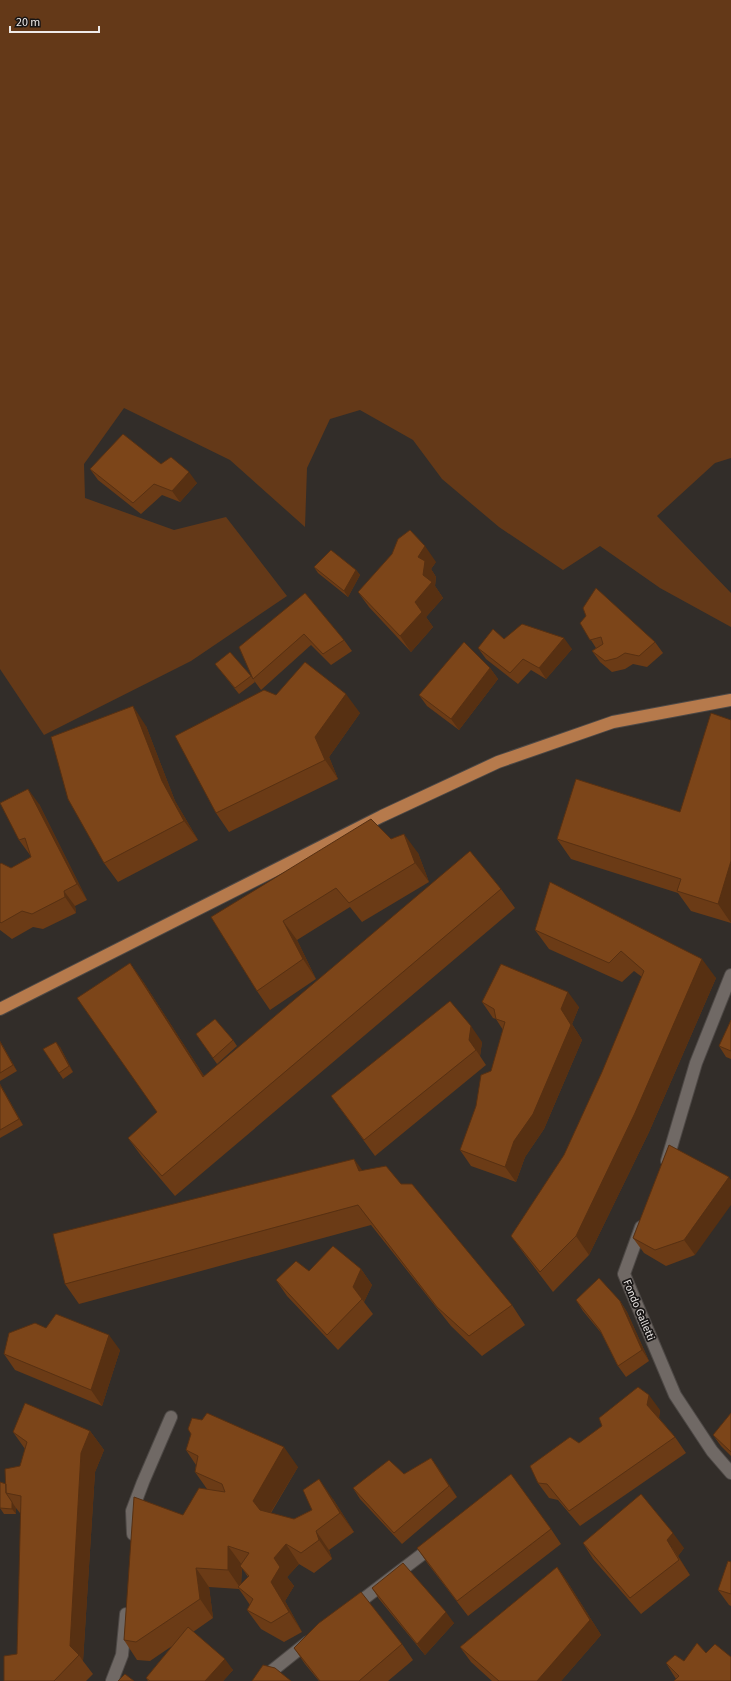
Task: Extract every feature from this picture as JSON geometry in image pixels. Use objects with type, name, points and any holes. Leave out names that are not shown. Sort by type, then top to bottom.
[{"type":"main road","points":[[0,1009],[382,816],[498,762],[613,722],[731,700]]},
{"type":"street","points":[[663,1172],[672,1151],[696,1063],[731,976]]},
{"type":"street","name":"Fondo Galletti","points":[[646,1215],[624,1274],[675,1395],[712,1451],[731,1473]]},
{"type":"street","points":[[134,1543],[132,1511],[171,1417]]},
{"type":"street","points":[[344,1614],[440,1540]]},
{"type":"street","points":[[112,1681],[122,1655],[127,1603]]},
{"type":"street","points":[[265,1681],[273,1670],[315,1637]]},
{"type":"shaded area","points":[[0,0],[731,0],[731,458],[715,463],[657,516],[731,593],[731,627],[660,588],[600,546],[563,570],[499,527],[442,479],[413,440],[360,410],[330,419],[307,468],[305,527],[230,460],[124,408],[84,464],[85,498],[174,530],[226,517],[287,596],[191,661],[44,735],[0,669]]},
{"type":"building","points":[[123,434],[161,464],[171,457],[189,472],[172,491],[154,484],[133,503],[90,469]]},
{"type":"building","points":[[410,530],[425,546],[418,557],[425,561],[423,575],[432,582],[415,602],[422,612],[400,636],[358,592],[392,554],[398,539]]},
{"type":"building","points":[[331,550],[356,570],[344,591],[314,567]]},
{"type":"building","points":[[596,588],[655,642],[639,656],[625,653],[617,658],[605,661],[592,651],[603,644],[601,637],[590,640],[580,623],[586,616],[583,608]]},
{"type":"building","points":[[305,593],[344,640],[323,654],[304,634],[253,679],[239,647]]},
{"type":"building","points":[[522,624],[564,638],[539,668],[523,659],[510,673],[478,648],[493,629],[504,639]]},
{"type":"building","points":[[464,642],[490,668],[451,719],[419,695]]},
{"type":"building","points":[[230,652],[251,676],[235,688],[215,664]]},
{"type":"building","points":[[305,662],[346,694],[315,737],[325,760],[216,813],[175,736],[264,690],[276,695]]},
{"type":"building","points":[[133,706],[162,781],[184,821],[104,863],[68,799],[51,737]]},
{"type":"building","points":[[711,713],[731,720],[731,861],[718,904],[677,891],[681,879],[557,839],[576,779],[680,812]]},
{"type":"building","points":[[28,789],[77,884],[64,891],[65,897],[32,914],[22,911],[1,923],[0,864],[1,863],[11,868],[31,857],[25,838],[19,840],[0,803]]},
{"type":"building","points":[[371,819],[391,839],[404,834],[415,863],[349,903],[336,888],[283,921],[303,959],[257,991],[211,917]]},
{"type":"building","points":[[470,851],[501,889],[162,1176],[128,1138],[157,1112],[77,998],[130,963],[203,1077]]},
{"type":"building","points":[[550,882],[702,959],[635,1113],[576,1236],[540,1272],[511,1236],[564,1155],[602,1072],[644,971],[621,951],[609,963],[535,930]]},
{"type":"building","points":[[501,964],[568,992],[561,1009],[571,1025],[533,1114],[514,1141],[505,1167],[460,1150],[476,1106],[481,1075],[491,1071],[505,1022],[496,1019],[494,1009],[482,1002]]},
{"type":"building","points":[[450,1001],[471,1026],[469,1040],[476,1050],[364,1140],[331,1096]]},
{"type":"building","points":[[215,1019],[233,1040],[213,1058],[196,1034]]},
{"type":"building","points":[[731,1020],[731,1051],[719,1046]]},
{"type":"building","points":[[0,1042],[13,1065],[0,1073]]},
{"type":"building","points":[[56,1042],[69,1066],[59,1073],[43,1049]]},
{"type":"building","points":[[0,1085],[19,1119],[0,1130]]},
{"type":"building","points":[[669,1145],[729,1177],[684,1240],[655,1250],[633,1238]]},
{"type":"building","points":[[354,1159],[359,1171],[386,1166],[401,1184],[412,1184],[512,1305],[469,1336],[437,1307],[358,1205],[65,1284],[53,1234]]},
{"type":"building","points":[[333,1246],[361,1269],[353,1287],[362,1299],[327,1335],[276,1280],[296,1261],[309,1271]]},
{"type":"building","points":[[599,1278],[620,1301],[642,1350],[618,1366],[600,1330],[576,1300]]},
{"type":"building","points":[[56,1314],[109,1335],[91,1390],[4,1354],[9,1333],[35,1323],[46,1328]]},
{"type":"building","points":[[638,1387],[649,1395],[647,1405],[675,1437],[569,1511],[547,1484],[538,1483],[530,1466],[570,1437],[579,1443],[602,1426],[599,1418]]},
{"type":"building","points":[[25,1403],[90,1431],[81,1453],[70,1646],[79,1655],[54,1681],[4,1681],[4,1656],[17,1654],[21,1496],[6,1493],[5,1469],[20,1466],[27,1442],[13,1432]]},
{"type":"building","points":[[207,1413],[284,1447],[253,1501],[260,1510],[294,1519],[312,1510],[303,1490],[319,1479],[340,1513],[316,1531],[319,1540],[301,1553],[286,1544],[274,1558],[280,1567],[271,1582],[289,1612],[271,1623],[247,1610],[253,1599],[238,1587],[249,1576],[240,1566],[249,1553],[228,1546],[228,1570],[196,1568],[200,1599],[136,1642],[124,1640],[134,1497],[183,1515],[199,1488],[225,1492],[222,1484],[195,1472],[198,1456],[186,1450],[191,1434],[188,1429],[192,1418],[202,1420]]},
{"type":"building","points":[[731,1413],[731,1452],[713,1435]]},
{"type":"building","points":[[431,1458],[449,1486],[394,1533],[353,1488],[389,1460],[404,1474]]},
{"type":"building","points":[[511,1474],[551,1529],[457,1601],[417,1548]]},
{"type":"building","points":[[0,1482],[6,1484],[6,1493],[12,1502],[12,1509],[0,1508]]},
{"type":"building","points":[[641,1494],[673,1533],[667,1540],[679,1560],[630,1598],[583,1543]]},
{"type":"building","points":[[728,1561],[731,1562],[731,1594],[718,1590]]},
{"type":"building","points":[[403,1563],[446,1612],[417,1644],[372,1588]]},
{"type":"building","points":[[557,1567],[590,1620],[537,1681],[499,1681],[460,1647]]},
{"type":"building","points":[[361,1592],[402,1644],[359,1681],[320,1681],[294,1648],[319,1623]]},
{"type":"building","points":[[188,1627],[225,1659],[205,1681],[150,1681],[146,1678]]},
{"type":"building","points":[[697,1643],[706,1653],[715,1644],[731,1657],[731,1681],[674,1681],[679,1676],[666,1663],[675,1655],[684,1661]]},
{"type":"building","points":[[263,1665],[275,1668],[291,1681],[252,1681]]},
{"type":"building","points":[[125,1674],[134,1681],[118,1681]]}]
